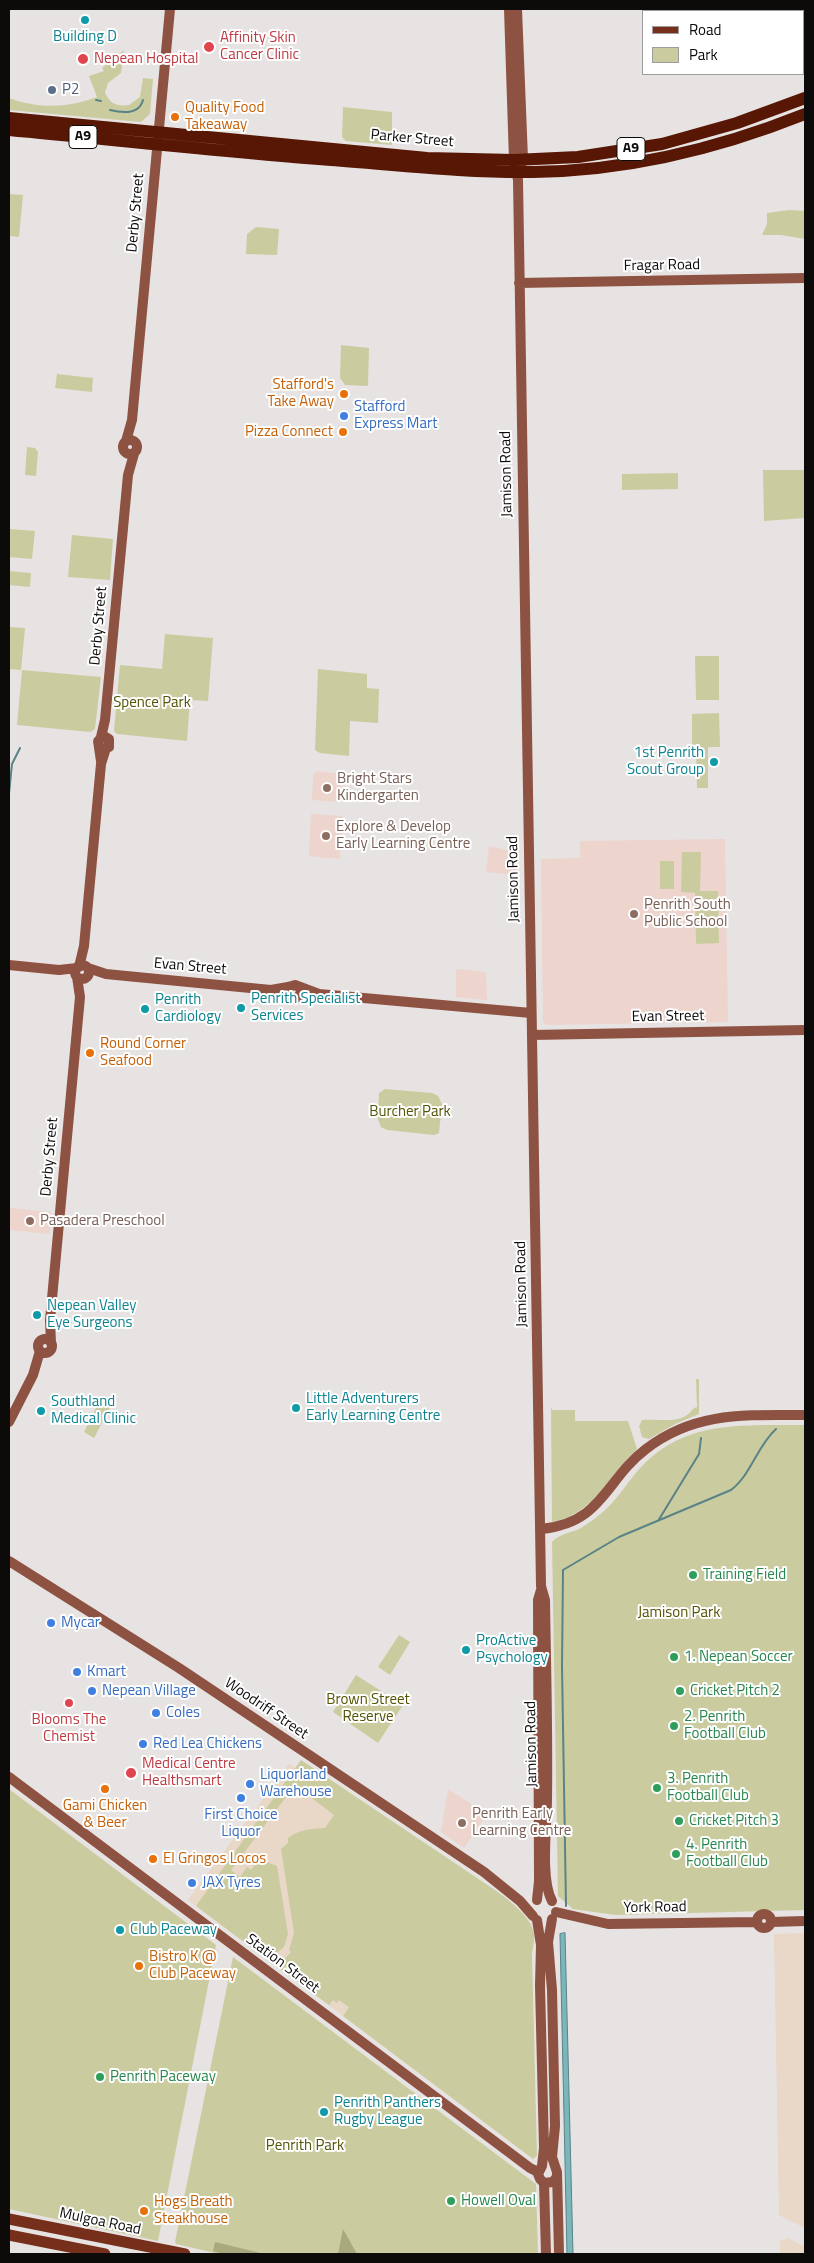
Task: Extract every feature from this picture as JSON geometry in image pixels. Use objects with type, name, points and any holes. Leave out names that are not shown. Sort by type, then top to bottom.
[{"type":"highway","name":"Parker Street","points":[[9,130],[403,166],[518,164],[604,154],[686,139],[805,98]]},
{"type":"highway","name":"Parker Street","points":[[9,118],[427,158],[593,168],[659,158],[721,142],[805,114]]},
{"type":"main road","name":"Mulgoa Road","points":[[9,2219],[162,2253],[185,2254]]},
{"type":"main road","name":"Mulgoa Road","points":[[9,2235],[105,2254]]},
{"type":"street","name":"Derby Street","points":[[9,1422],[43,1352],[52,1349],[47,1341],[130,453],[123,447],[131,441],[170,9]]},
{"type":"street","name":"Jamison Road","points":[[509,9],[514,45],[518,164],[531,1013],[542,1586],[545,1600],[546,1879],[548,1894],[552,1901]]},
{"type":"street","name":"Jamison Road","points":[[514,45],[517,9]]},
{"type":"street","name":"Fragar Road","points":[[519,283],[805,278]]},
{"type":"street","name":"Evan Street","points":[[9,965],[288,991],[293,999],[299,992],[531,1013]]},
{"type":"street","name":"Evan Street","points":[[532,1034],[805,1030]]},
{"type":"street","points":[[541,1530],[562,1525],[592,1508],[639,1454],[664,1437],[687,1425],[718,1417],[805,1415]]},
{"type":"street","name":"Woodriff Street","points":[[9,1561],[179,1668],[504,1886],[536,1901]]},
{"type":"street","name":"Jamison Road","points":[[536,1901],[539,1881],[538,1600],[542,1586]]},
{"type":"street","name":"Station Street","points":[[9,1777],[530,2168],[540,2169]]},
{"type":"street","name":"Woodriff Street","points":[[504,1886],[535,1918]]},
{"type":"street","points":[[546,2254],[544,2183],[540,2179],[544,2148],[540,1986],[541,1945],[532,1908],[536,1901],[545,1898],[552,1901],[554,1916],[548,1942],[554,2067],[555,2126],[552,2156],[555,2173],[559,2254]]},
{"type":"street","name":"York Road","points":[[554,1916],[608,1924],[757,1922],[758,1918],[763,1914],[768,1916],[770,1922],[805,1921]]},
{"type":"street","points":[[535,1918],[543,1923],[554,1916]]},
{"type":"street","points":[[540,2169],[550,2165],[555,2173],[553,2182],[544,2183]]},
{"type":"shaded area","name":"Bright Stars Kindergarten","points":[[318,771],[342,774],[341,802],[312,800],[313,775]]},
{"type":"shaded area","name":"Explore & Develop Early Learning Centre","points":[[311,814],[342,816],[340,859],[309,856]]},
{"type":"shaded area","name":"Penrith South Public School","points":[[725,839],[728,1022],[547,1025],[543,1022],[541,859],[580,858],[580,841]]},
{"type":"shaded area","points":[[489,846],[516,852],[517,875],[486,872]]},
{"type":"shaded area","points":[[456,969],[486,972],[487,1000],[456,997]]},
{"type":"shaded area","name":"Pasadera Preschool","points":[[9,1208],[51,1212],[50,1234],[9,1230]]},
{"type":"shaded area","points":[[289,1764],[447,1869],[343,2016],[188,1900]]},
{"type":"shaded area","name":"Penrith Early Learning Centre","points":[[448,1789],[487,1814],[464,1848],[441,1832]]},
{"type":"shaded area","points":[[805,1933],[805,2228],[779,2215],[774,1934]]},
{"type":"shaded area","points":[[788,2238],[805,2247],[805,2254],[780,2254],[780,2241]]},
{"type":"green space","points":[[124,50],[121,73],[108,83],[105,92],[114,103],[129,105],[140,97],[143,78],[153,79],[150,114],[141,122],[9,110],[9,98],[31,104],[53,106],[86,101],[97,97],[89,76],[104,71],[102,68]]},
{"type":"green space","points":[[343,107],[392,112],[392,145],[346,141],[342,137]]},
{"type":"green space","points":[[9,194],[23,195],[19,237],[9,236]]},
{"type":"green space","points":[[789,210],[805,211],[805,239],[781,235],[762,235],[767,224],[767,213]]},
{"type":"green space","points":[[256,227],[279,229],[277,255],[246,254],[247,234]]},
{"type":"green space","points":[[341,345],[369,348],[368,386],[345,385],[340,378]]},
{"type":"green space","points":[[57,374],[93,378],[92,392],[55,388]]},
{"type":"green space","points":[[27,447],[35,448],[38,452],[36,476],[25,475]]},
{"type":"green space","points":[[763,470],[805,470],[805,518],[764,521]]},
{"type":"green space","points":[[678,473],[678,489],[622,490],[622,474]]},
{"type":"green space","points":[[9,529],[35,531],[32,559],[9,557]]},
{"type":"green space","points":[[72,535],[113,539],[110,580],[68,577]]},
{"type":"green space","points":[[9,571],[31,573],[30,587],[9,585]]},
{"type":"green space","points":[[9,627],[25,628],[21,670],[9,669]]},
{"type":"green space","name":"Spence Park","points":[[165,634],[213,638],[208,701],[190,700],[187,741],[117,734],[114,731],[120,665],[162,669]]},
{"type":"green space","points":[[695,656],[719,656],[719,700],[696,700]]},
{"type":"green space","points":[[318,669],[367,674],[367,688],[379,689],[378,723],[350,721],[349,756],[320,753],[315,750]]},
{"type":"green space","points":[[22,670],[101,677],[95,729],[90,732],[17,725]]},
{"type":"green space","points":[[719,713],[720,747],[708,747],[708,788],[697,788],[696,747],[692,747],[692,714]]},
{"type":"green space","points":[[682,852],[701,852],[700,891],[718,891],[719,943],[696,944],[695,893],[681,892]]},
{"type":"green space","points":[[660,861],[674,861],[674,889],[660,889]]},
{"type":"green space","name":"Burcher Park","points":[[385,1089],[432,1093],[438,1096],[442,1104],[439,1133],[434,1135],[387,1130],[381,1127],[378,1119],[379,1093]]},
{"type":"green space","points":[[696,1379],[699,1379],[699,1414],[675,1424],[649,1439],[642,1437],[639,1426],[642,1420],[677,1419],[689,1414],[697,1407]]},
{"type":"green space","points":[[102,1396],[113,1402],[94,1438],[84,1432]]},
{"type":"green space","points":[[551,1408],[553,1410],[575,1410],[575,1421],[628,1421],[637,1449],[590,1503],[566,1518],[552,1522]]},
{"type":"green space","name":"Jamison Park","points":[[762,1425],[805,1425],[805,1910],[615,1915],[573,1909],[558,1896],[552,1542],[561,1535],[579,1529],[598,1516],[615,1500],[646,1462],[663,1448],[682,1438],[721,1428]]},
{"type":"green space","points":[[399,1635],[410,1642],[390,1675],[378,1667]]},
{"type":"green space","name":"Brown Street Reserve","points":[[356,1675],[403,1705],[378,1743],[333,1712]]},
{"type":"green space","points":[[301,1760],[492,1888],[517,1908],[528,1920],[534,1936],[532,1954],[537,2156],[533,2159],[343,2016],[349,2007],[339,2000],[337,2003],[333,2000],[329,2005],[277,1967],[291,1952],[289,1950],[294,1933],[281,1849],[288,1843],[288,1838],[297,1833],[325,1828],[334,1815],[295,1785],[231,1870],[240,1877],[247,1867],[251,1870],[259,1859],[277,1866],[288,1934],[284,1947],[268,1960],[196,1906]]},
{"type":"green space","name":"Penrith Paceway","points":[[9,1789],[216,1945],[158,2241],[9,2209]]},
{"type":"green space","name":"Penrith Park","points":[[233,1957],[536,2184],[538,2254],[219,2254],[176,2244]]},
{"type":"green space","points":[[343,2229],[357,2254],[338,2254]]},
{"type":"green space","points":[[215,2242],[265,2254],[223,2254],[213,2251]]},
{"type":"water","points":[[565,1933],[573,2254],[567,2254],[560,1934]]},
{"type":"waterway","points":[[96,100],[101,101]]},
{"type":"waterway","points":[[110,110],[120,112],[134,111],[141,105],[143,100]]},
{"type":"waterway","points":[[9,794],[12,764],[20,748]]},
{"type":"waterway","points":[[566,1906],[562,1666],[563,1570],[619,1537],[731,1490],[744,1477],[769,1436],[776,1429]]},
{"type":"waterway","points":[[658,1521],[699,1454],[701,1438]]},
{"type":"place","name":"Building D","points":[[85,20]]},
{"type":"place","name":"Affinity Skin Cancer Clinic","points":[[209,47]]},
{"type":"place","name":"Nepean Hospital","points":[[83,59]]},
{"type":"place","name":"P2","points":[[52,90]]},
{"type":"place","name":"Quality Food Takeaway","points":[[175,117]]},
{"type":"place","name":"Stafford's Take Away","points":[[344,394]]},
{"type":"place","name":"Stafford Express Mart","points":[[344,416]]},
{"type":"place","name":"Pizza Connect","points":[[343,432]]},
{"type":"place","name":"1st Penrith Scout Group","points":[[714,762]]},
{"type":"place","name":"Bright Stars Kindergarten","points":[[327,788]]},
{"type":"place","name":"Explore & Develop Early Learning Centre","points":[[326,836]]},
{"type":"place","name":"Penrith South Public School","points":[[634,914]]},
{"type":"place","name":"Penrith Specialist Services","points":[[241,1008]]},
{"type":"place","name":"Penrith Cardiology","points":[[145,1009]]},
{"type":"place","name":"Round Corner Seafood","points":[[90,1053]]},
{"type":"place","name":"Pasadera Preschool","points":[[30,1221]]},
{"type":"place","name":"Nepean Valley Eye Surgeons","points":[[37,1315]]},
{"type":"place","name":"Little Adventurers Early Learning Centre","points":[[296,1408]]},
{"type":"place","name":"Southland Medical Clinic","points":[[41,1411]]},
{"type":"place","name":"Training Field","points":[[693,1575]]},
{"type":"place","name":"Mycar","points":[[51,1623]]},
{"type":"place","name":"ProActive Psychology","points":[[466,1650]]},
{"type":"place","name":"1. Nepean Soccer","points":[[674,1657]]},
{"type":"place","name":"Kmart","points":[[77,1672]]},
{"type":"place","name":"Nepean Village","points":[[92,1691]]},
{"type":"place","name":"Cricket Pitch 2","points":[[680,1691]]},
{"type":"place","name":"Blooms The Chemist","points":[[69,1703]]},
{"type":"place","name":"Coles","points":[[156,1713]]},
{"type":"place","name":"2. Penrith Football Club","points":[[674,1726]]},
{"type":"place","name":"Red Lea Chickens","points":[[143,1744]]},
{"type":"place","name":"Medical Centre Healthsmart","points":[[131,1773]]},
{"type":"place","name":"Liquorland Warehouse","points":[[250,1784]]},
{"type":"place","name":"3. Penrith Football Club","points":[[657,1788]]},
{"type":"place","name":"Gami Chicken & Beer","points":[[105,1789]]},
{"type":"place","name":"First Choice Liquor","points":[[241,1798]]},
{"type":"place","name":"Cricket Pitch 3","points":[[679,1821]]},
{"type":"place","name":"Penrith Early Learning Centre","points":[[462,1823]]},
{"type":"place","name":"4. Penrith Football Club","points":[[676,1854]]},
{"type":"place","name":"El Gringos Locos","points":[[153,1859]]},
{"type":"place","name":"JAX Tyres","points":[[192,1883]]},
{"type":"place","name":"Club Paceway","points":[[120,1930]]},
{"type":"place","name":"Bistro K @ Club Paceway","points":[[139,1966]]},
{"type":"place","name":"Penrith Paceway","points":[[100,2077]]},
{"type":"place","name":"Penrith Panthers Rugby League","points":[[324,2112]]},
{"type":"place","name":"Howell Oval","points":[[451,2201]]},
{"type":"place","name":"Hogs Breath Steakhouse","points":[[144,2211]]}]
